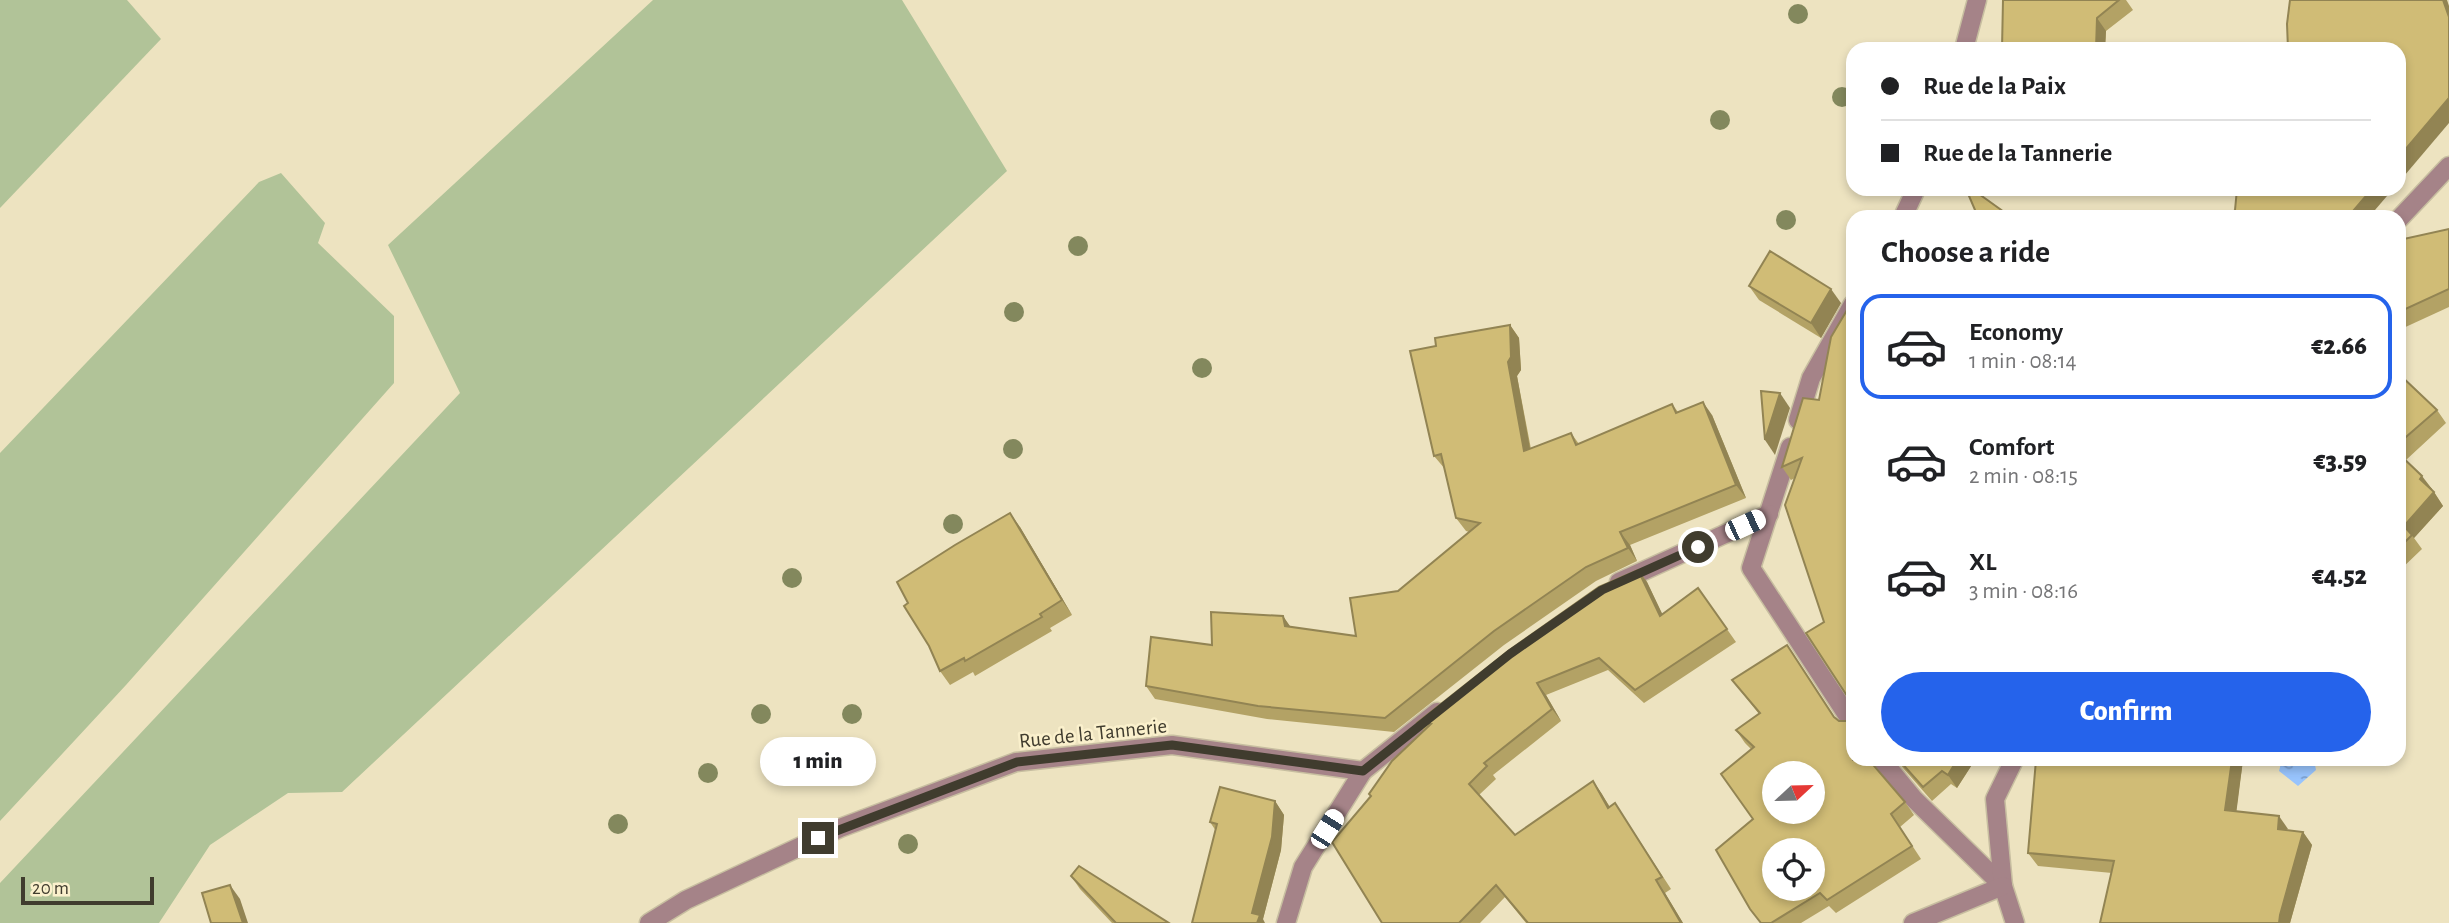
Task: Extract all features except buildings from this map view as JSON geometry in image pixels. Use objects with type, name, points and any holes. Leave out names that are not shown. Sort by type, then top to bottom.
[{"type":"street","points":[[1966,42],[1977,0]]},
{"type":"street","points":[[2406,212],[2449,166]]},
{"type":"street","points":[[1846,316],[1811,378],[1751,568],[1846,712]]},
{"type":"street","points":[[1602,590],[1769,514]]},
{"type":"street","points":[[1286,923],[1303,867],[1363,771],[1447,704]]},
{"type":"street","name":"Rue de la Tannerie","points":[[649,923],[686,900],[840,828],[1017,762],[1172,745],[1363,771]]},
{"type":"street","points":[[1887,766],[1914,799],[2003,886]]},
{"type":"street","points":[[2011,766],[1995,799],[2003,886],[2015,923]]},
{"type":"street","points":[[1913,923],[2003,886]]},
{"type":"green space","points":[[0,0],[127,0],[161,39],[0,208]]},
{"type":"green space","points":[[653,0],[902,0],[1007,171],[342,792],[288,793],[210,845],[159,923],[0,923],[0,883],[460,393],[388,245]]},
{"type":"green space","points":[[281,173],[325,223],[318,243],[394,316],[394,383],[126,685],[0,821],[0,453],[259,182]]},
{"type":"water","points":[[2280,766],[2315,766],[2316,770],[2298,786],[2279,771]]},
{"type":"route","points":[[818,838],[1017,762],[1172,745],[1363,771],[1510,654],[1602,590],[1698,547]]}]
